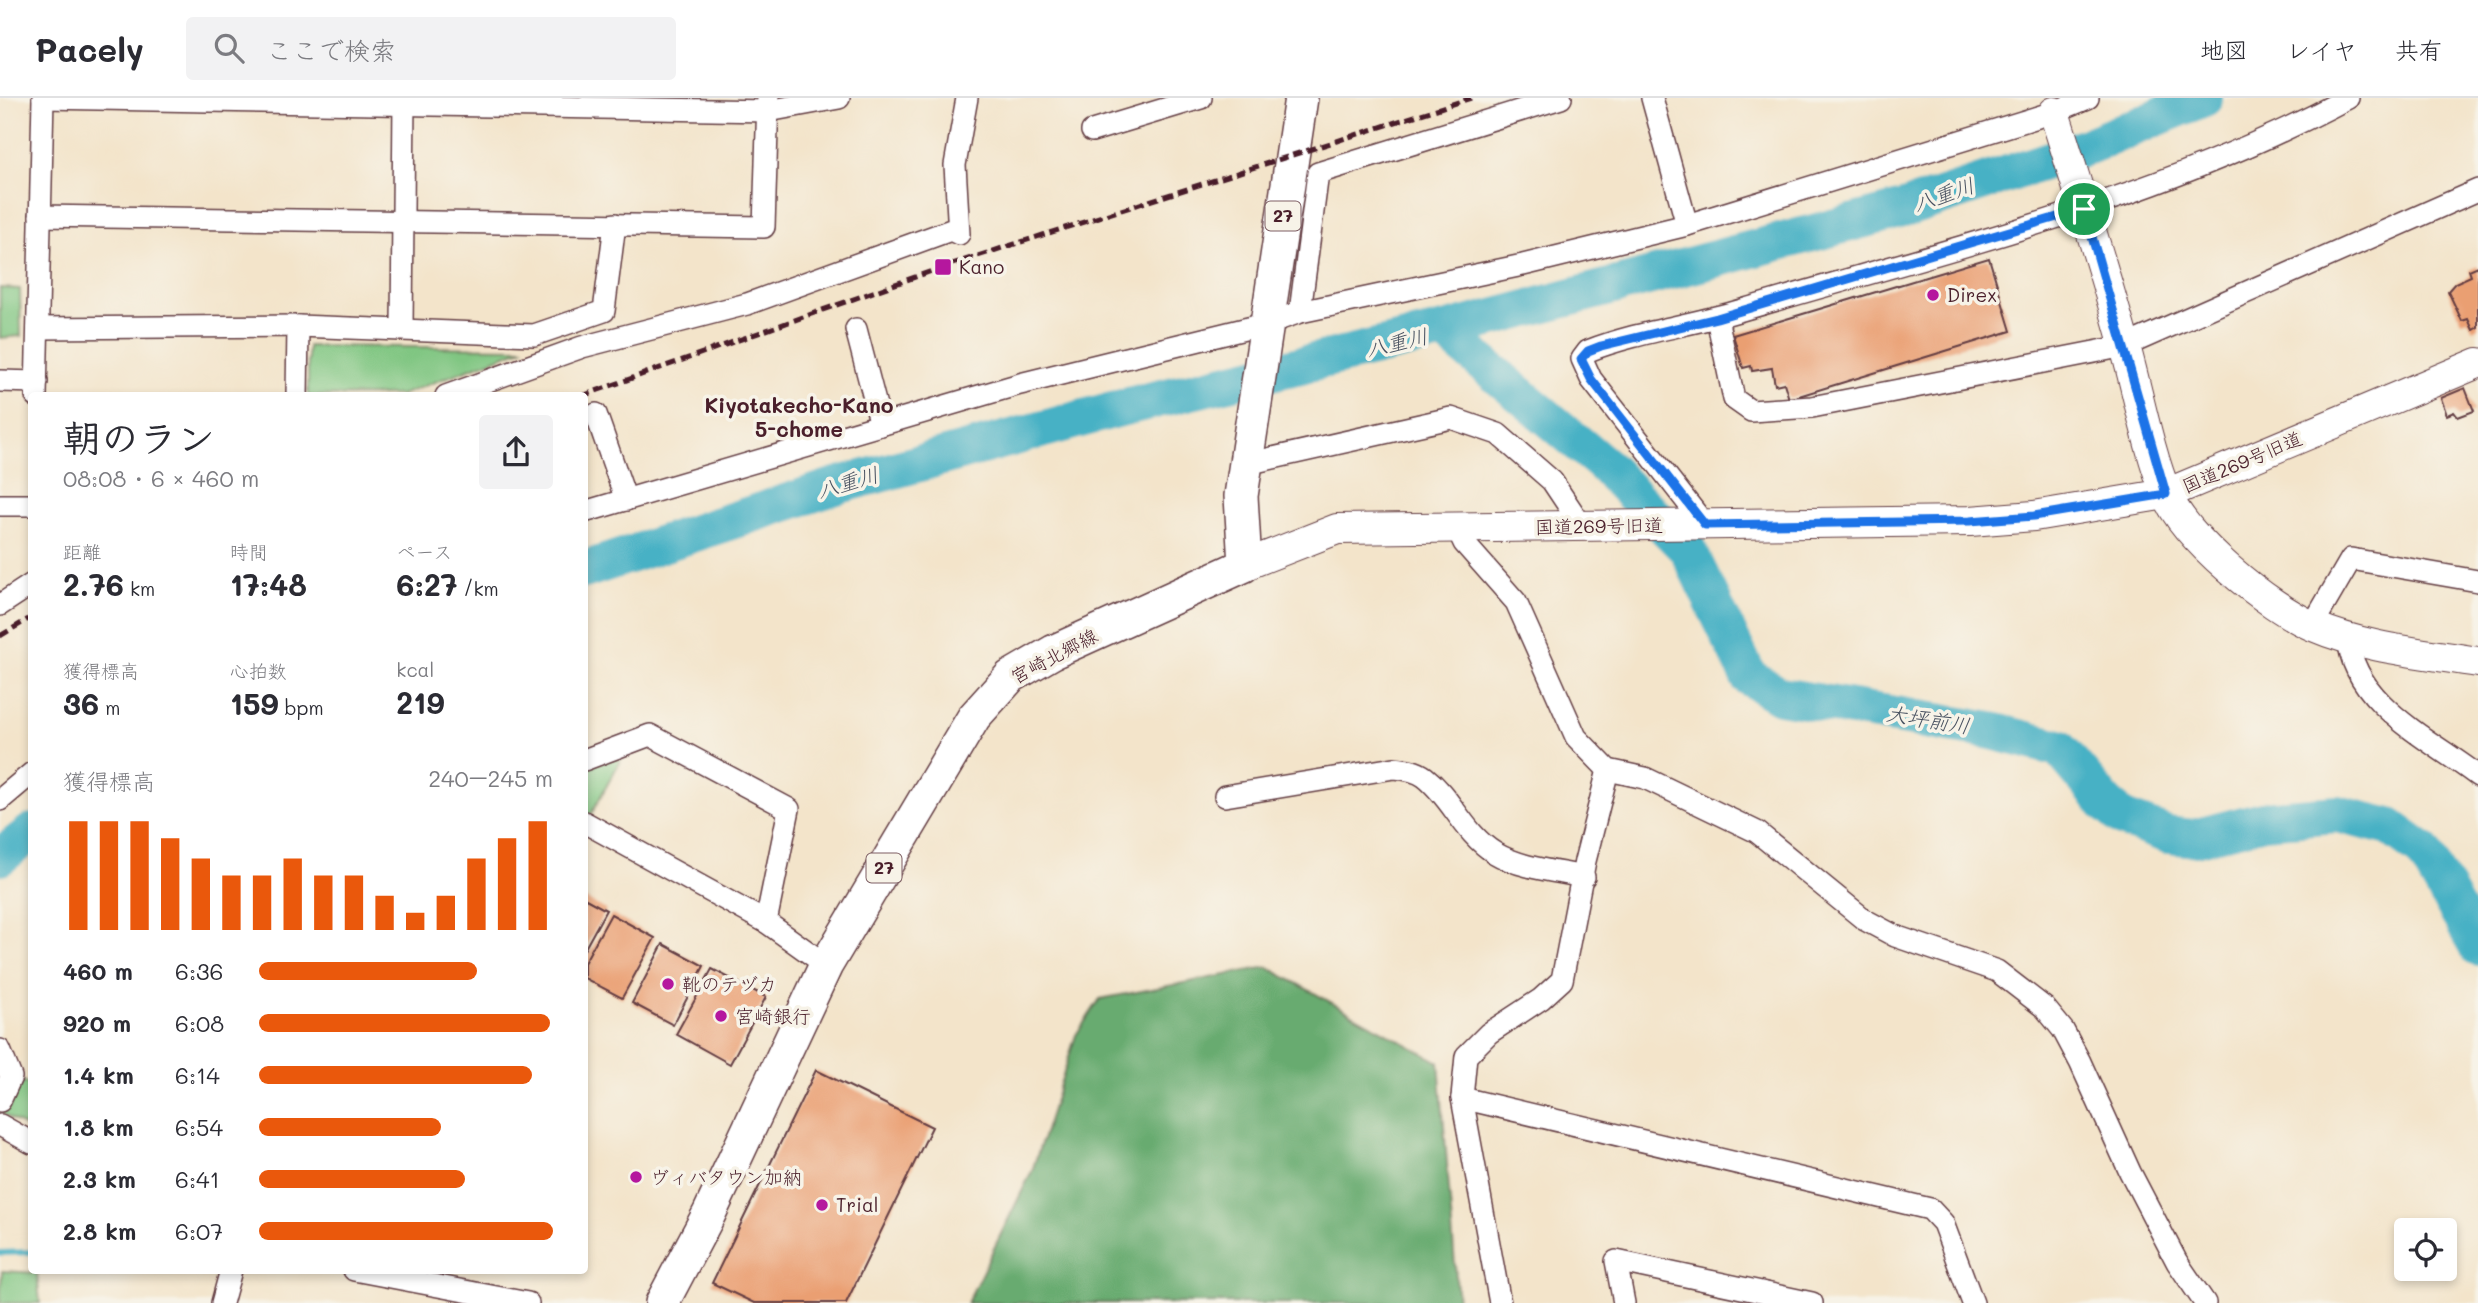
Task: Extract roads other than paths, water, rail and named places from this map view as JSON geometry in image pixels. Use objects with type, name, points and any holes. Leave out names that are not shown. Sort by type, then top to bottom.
[{"type":"main road","name":"27","points":[[1245,565],[1241,506],[1301,98]]},
{"type":"main road","name":"宮崎北郷線","points":[[662,1303],[709,1214],[826,965],[974,717],[1010,677],[1052,652],[1245,565]]},
{"type":"street","points":[[0,382],[36,389],[43,98],[768,104],[839,98]]},
{"type":"street","points":[[457,392],[582,347],[747,304],[951,230],[959,234],[955,165],[967,98]]},
{"type":"street","points":[[1092,131],[1201,98]]},
{"type":"street","points":[[1300,312],[1318,173],[1561,98]]},
{"type":"street","points":[[1652,98],[1687,225]]},
{"type":"street","points":[[588,511],[1020,384],[1267,329],[1300,312],[1523,265],[1687,225],[2088,98]]},
{"type":"street","points":[[1695,525],[1591,379],[1581,359],[1588,351],[1717,318],[2082,202],[2248,144],[2348,98]]},
{"type":"street","points":[[402,328],[404,101]]},
{"type":"street","points":[[40,216],[764,227],[768,104]]},
{"type":"street","points":[[2054,110],[2166,494],[2184,523],[2221,562],[2259,593],[2312,626],[2348,637],[2478,662]]},
{"type":"street","points":[[1717,318],[1734,399],[1751,411],[1812,407],[2125,346],[2478,190]]},
{"type":"street","points":[[38,328],[299,326],[534,335],[604,311],[615,224]]},
{"type":"street","points":[[297,392],[299,326]]},
{"type":"street","points":[[856,329],[881,425]]},
{"type":"street","name":"国道269号旧道","points":[[1245,565],[1337,529],[1970,521],[2034,516],[2166,494],[2478,363]]},
{"type":"street","points":[[596,414],[626,500]]},
{"type":"street","points":[[1248,456],[1451,418],[1498,434],[1552,481],[1582,526]]},
{"type":"street","points":[[0,505],[28,505]]},
{"type":"street","points":[[1457,528],[1464,543],[1516,602],[1576,737],[1608,770],[1645,778],[1757,832],[1865,920],[1895,936],[1997,971],[2032,995],[2063,1030],[2130,1172],[2177,1262],[2206,1303]]},
{"type":"street","points":[[2312,626],[2351,559],[2478,580]]},
{"type":"street","points":[[0,606],[28,587]]},
{"type":"street","points":[[2348,637],[2350,659],[2383,705],[2423,738],[2478,775]]},
{"type":"street","points":[[588,758],[650,735],[789,809],[766,922]]},
{"type":"street","points":[[1225,796],[1394,768],[1409,769],[1424,776],[1458,819],[1494,853],[1511,861],[1584,877]]},
{"type":"street","points":[[1500,1303],[1462,1098],[1466,1056],[1489,1033],[1541,999],[1562,980],[1585,861],[1608,770]]},
{"type":"street","points":[[0,800],[28,776]]},
{"type":"street","points":[[588,824],[766,922],[826,965]]},
{"type":"street","points":[[0,1050],[12,1077],[0,1101]]},
{"type":"street","points":[[1462,1098],[1930,1209],[1943,1223],[1973,1303]]},
{"type":"street","points":[[0,1125],[28,1141]]},
{"type":"street","points":[[1624,1303],[1616,1261],[1812,1303]]},
{"type":"street","points":[[222,1303],[230,1274]]},
{"type":"street","points":[[375,1274],[528,1303]]},
{"type":"waterway","name":"八重川","points":[[588,569],[836,486],[1124,407],[1444,331],[1907,208],[2076,151],[2204,98]]},
{"type":"waterway","name":"大坪前川","points":[[1444,331],[1603,464],[1688,550],[1749,677],[1780,696],[1992,731],[2059,748],[2107,805],[2124,819],[2168,835],[2194,838],[2263,820],[2337,814],[2390,827],[2423,851],[2478,947]]},
{"type":"waterway","name":"八重川","points":[[0,857],[28,835]]},
{"type":"waterway","points":[[0,1253],[28,1252]]},
{"type":"railway","points":[[588,394],[943,267],[1471,98]]},
{"type":"railway","points":[[0,636],[28,619]]},
{"type":"place","name":"Kano","points":[[943,267]]},
{"type":"place","name":"Direx","points":[[1933,295]]},
{"type":"place","name":"靴のテヅカ","points":[[668,984]]},
{"type":"place","name":"宮崎銀行","points":[[721,1016]]},
{"type":"place","name":"ヴィバタウン加納","points":[[636,1177]]},
{"type":"place","name":"Trial","points":[[822,1205]]},
{"type":"district","name":"Kiyotakecho-Kano 5-chome","points":[[799,418]]}]
